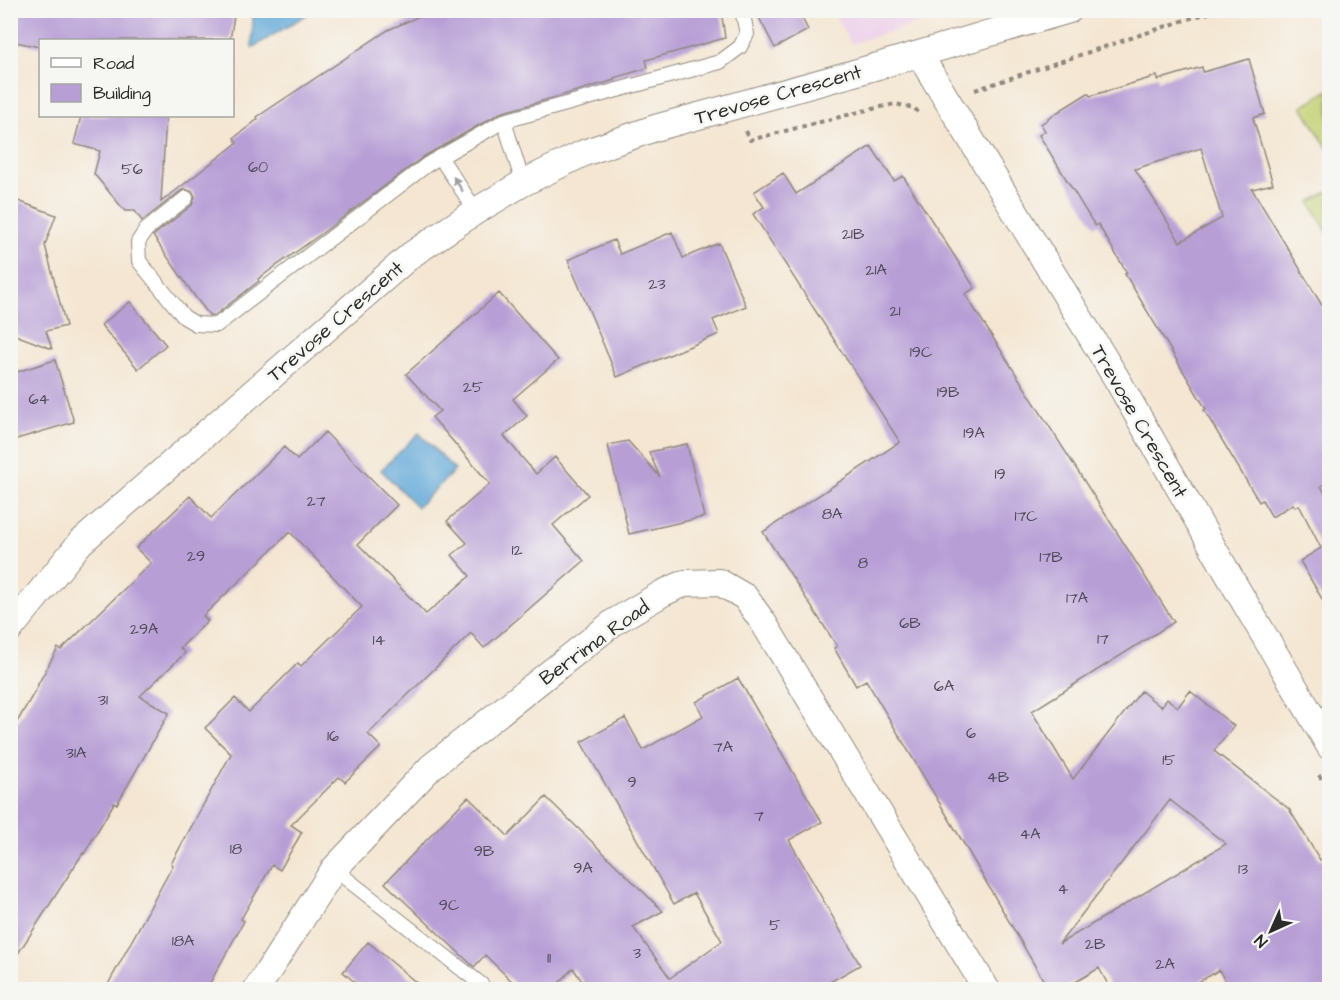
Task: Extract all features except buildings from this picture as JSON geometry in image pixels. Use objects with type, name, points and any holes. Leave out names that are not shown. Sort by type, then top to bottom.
[{"type":"street","points":[[919,54],[1069,10]]},
{"type":"street","name":"Trevose Crescent","points":[[10,629],[80,543],[411,255],[476,212],[523,183],[584,153],[655,128],[919,54],[1118,381],[1329,747]]},
{"type":"street","name":"Berrima Road","points":[[256,990],[334,869],[431,767],[614,622],[663,592],[685,583],[719,582],[745,597],[763,622],[982,988]]},
{"type":"lane","points":[[186,198],[146,230],[138,242],[139,261],[184,317],[196,324],[217,325],[428,164],[504,121],[720,62],[740,47],[747,34],[742,10]]},
{"type":"lane","points":[[504,121],[523,183]]},
{"type":"lane","points":[[440,157],[476,212]]},
{"type":"lane","points":[[334,869],[482,985]]},
{"type":"path","points":[[733,107],[750,140],[874,108],[895,105],[914,108],[1219,10]]},
{"type":"path","points":[[914,108],[921,114]]},
{"type":"path","points":[[1317,772],[1329,792]]},
{"type":"shaded area","points":[[832,11],[957,11],[851,44]]},
{"type":"green space","points":[[1329,90],[1329,151],[1302,106]]},
{"type":"green space","points":[[1329,191],[1329,235],[1310,202]]},
{"type":"water","points":[[253,10],[313,11],[252,48]]},
{"type":"water","points":[[419,433],[455,470],[417,507],[381,470]]}]
